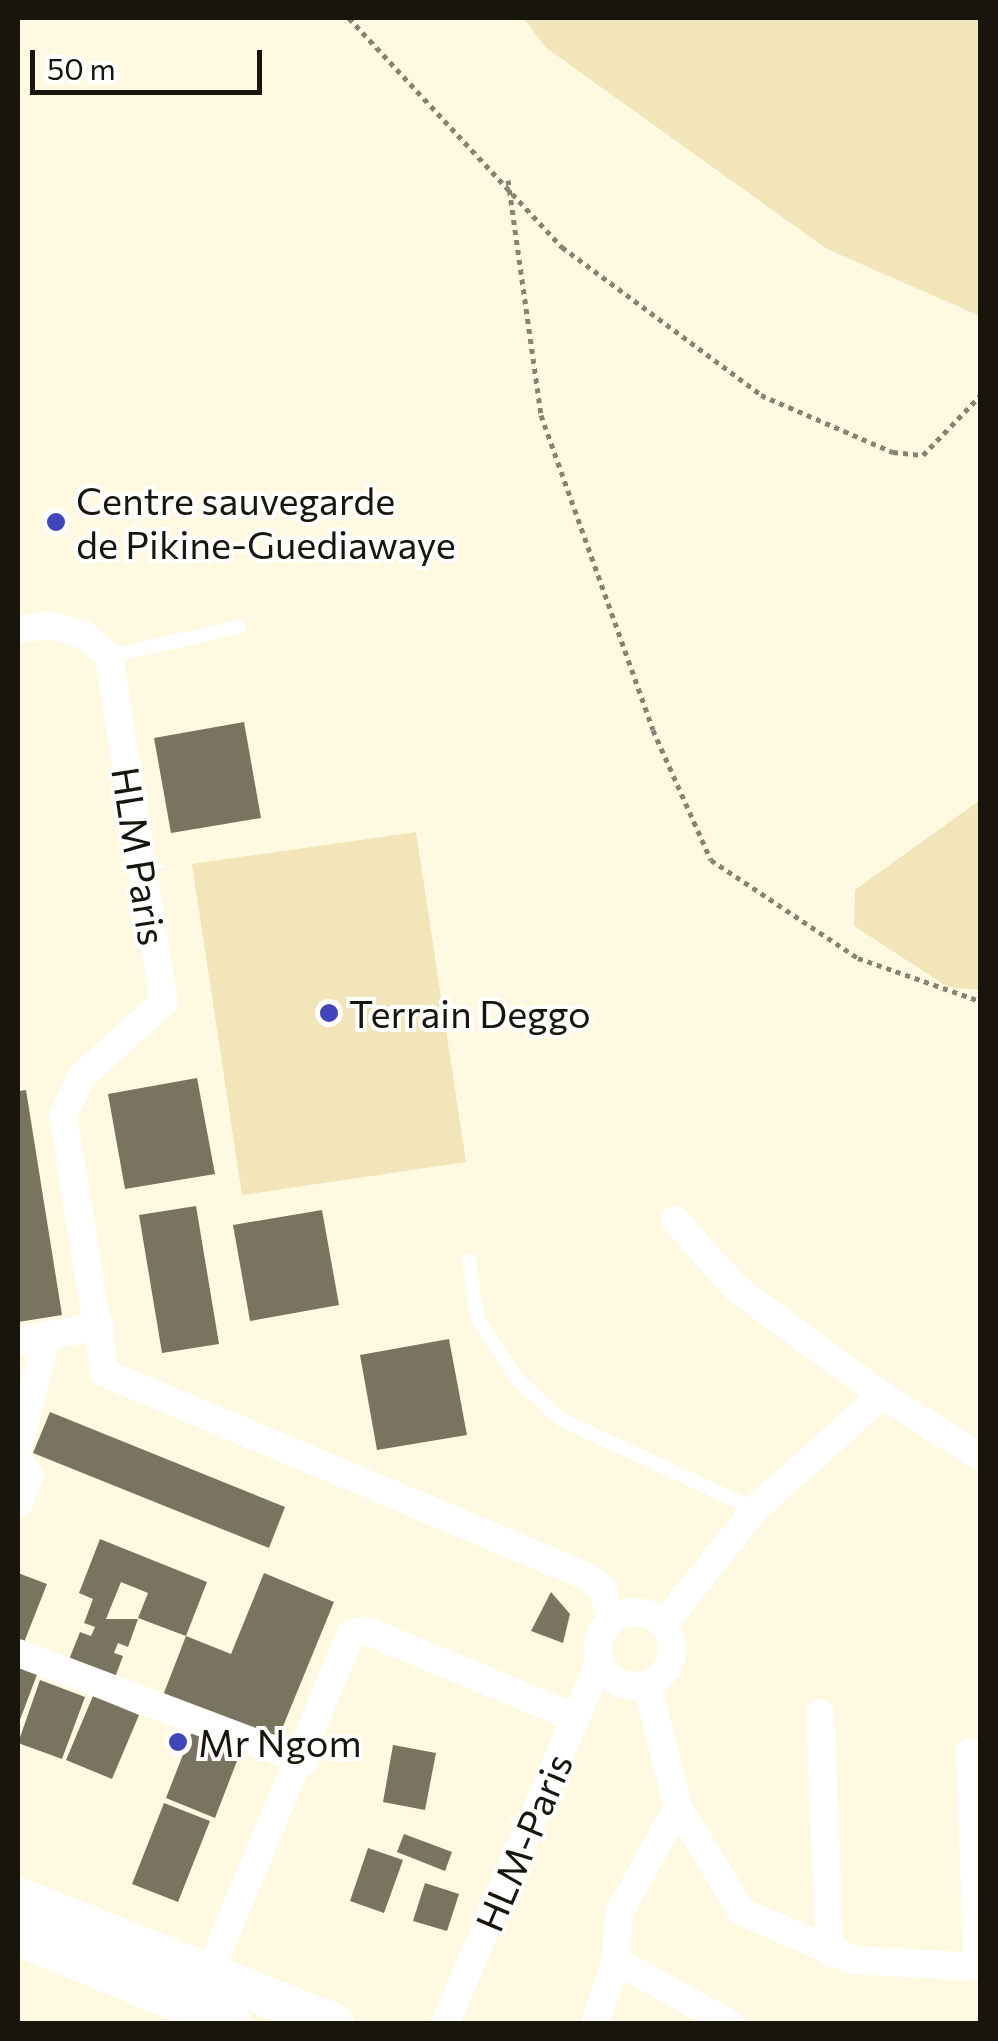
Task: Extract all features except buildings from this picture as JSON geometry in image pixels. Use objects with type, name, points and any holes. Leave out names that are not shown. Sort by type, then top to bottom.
[{"type":"main road","points":[[18,1896],[335,2024]]},
{"type":"main road","points":[[18,1936],[233,2024]]},
{"type":"street","points":[[18,630],[50,625],[84,635],[110,656]]},
{"type":"street","name":"HLM Paris","points":[[101,1326],[63,1115],[82,1076],[164,1002],[110,656]]},
{"type":"street","points":[[676,1220],[737,1289],[882,1395],[980,1458]]},
{"type":"street","points":[[18,1341],[101,1326],[101,1364],[111,1379],[586,1576],[603,1590],[611,1620],[600,1660],[618,1682],[647,1684]]},
{"type":"street","points":[[18,1448],[46,1335]]},
{"type":"street","points":[[664,1625],[755,1509],[882,1395]]},
{"type":"street","points":[[18,1458],[30,1475],[18,1505]]},
{"type":"street","points":[[611,1620],[638,1612],[664,1625],[672,1652],[647,1684]]},
{"type":"street","points":[[210,1971],[358,1630],[576,1718]]},
{"type":"street","points":[[18,1653],[304,1761]]},
{"type":"street","name":"HLM-Paris","points":[[445,2024],[600,1660]]},
{"type":"street","points":[[647,1684],[678,1807],[742,1912],[830,1953],[979,1967],[970,1752]]},
{"type":"street","points":[[820,1713],[830,1953]]},
{"type":"street","points":[[595,2024],[616,1961],[619,1913],[678,1807]]},
{"type":"street","points":[[616,1961],[729,2023]]},
{"type":"lane","points":[[110,656],[239,627]]},
{"type":"lane","points":[[469,1260],[477,1318],[517,1379],[562,1420],[755,1509]]},
{"type":"path","points":[[348,18],[508,180],[562,247],[762,395],[893,452],[923,455],[980,396]]},
{"type":"path","points":[[508,180],[541,415],[653,730],[710,860],[858,958],[980,1001]]},
{"type":"shaded area","points":[[524,18],[980,18],[980,316],[827,249],[545,47]]},
{"type":"shaded area","points":[[980,800],[978,990],[948,987],[854,926],[855,890]]},
{"type":"shaded area","name":"Terrain Deggo","points":[[416,832],[466,1162],[242,1195],[192,864]]},
{"type":"place","name":"Centre sauvegarde de Pikine-Guediawaye","points":[[56,522]]},
{"type":"place","name":"Terrain Deggo","points":[[329,1013]]},
{"type":"place","name":"Mr Ngom","points":[[178,1742]]}]
